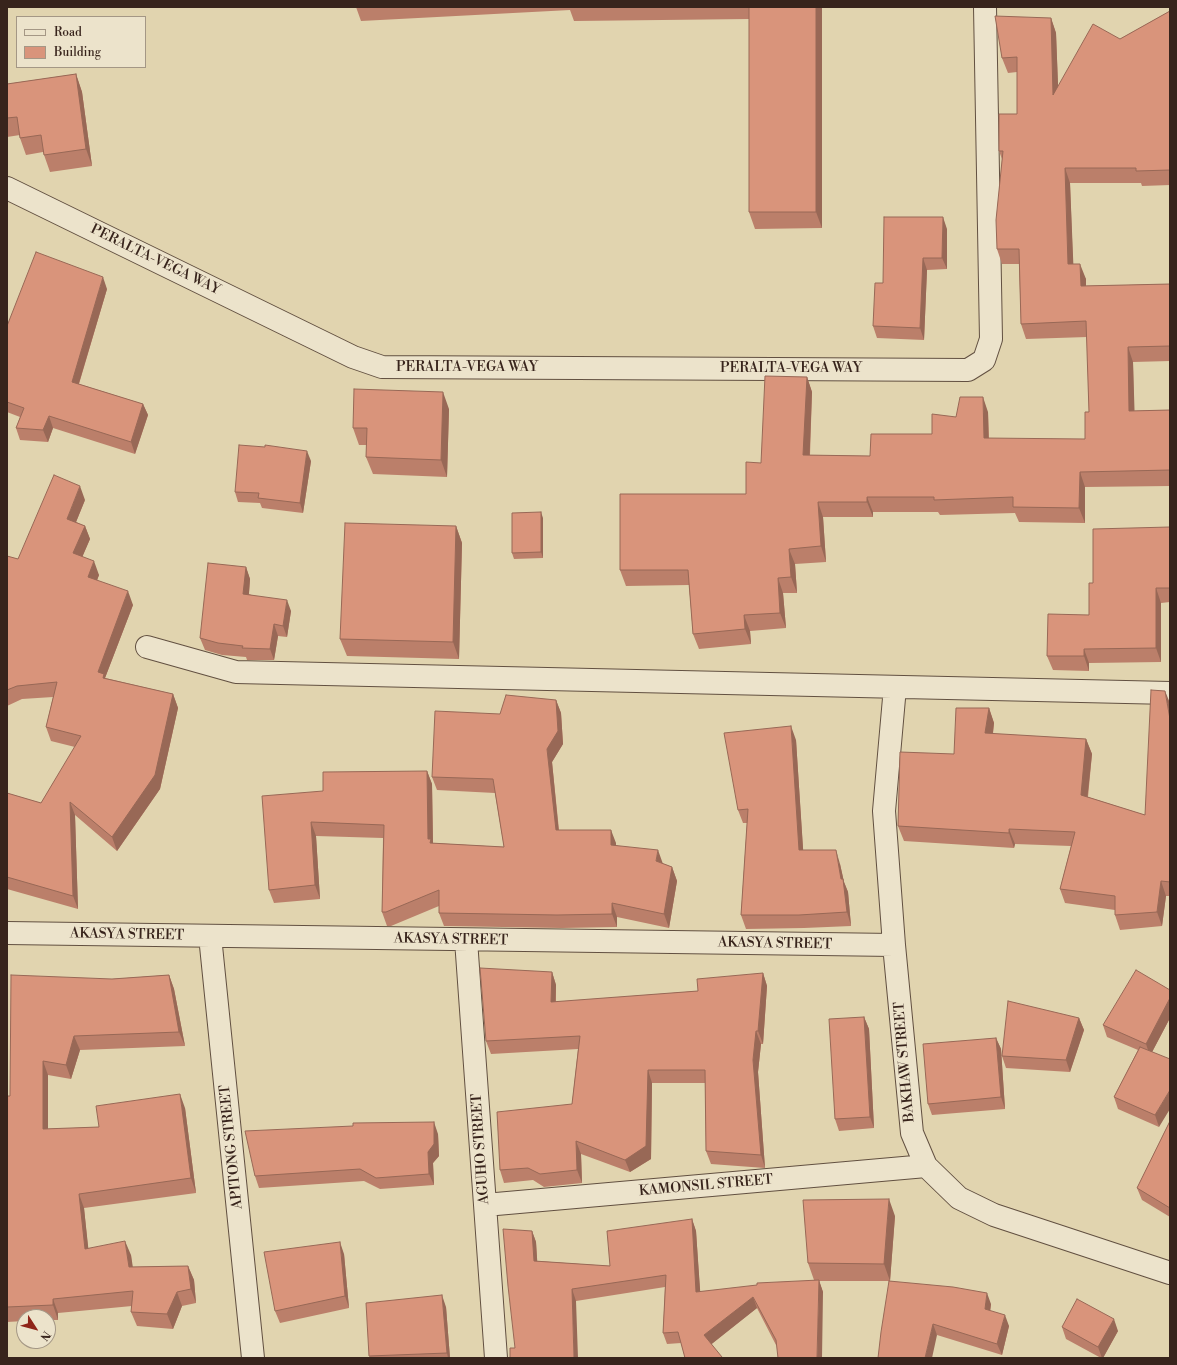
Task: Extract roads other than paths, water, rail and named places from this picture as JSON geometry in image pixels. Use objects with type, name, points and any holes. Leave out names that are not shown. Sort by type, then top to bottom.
[{"type":"street","name":"PERALTA-VEGA WAY","points":[[7,188],[353,357],[382,367],[968,370],[984,360],[991,339],[985,7]]},
{"type":"street","points":[[147,647],[236,672],[1170,693]]},
{"type":"street","name":"BAKHAW STREET","points":[[895,687],[884,811],[894,945],[912,1133],[926,1166],[959,1198],[994,1215],[1170,1273]]},
{"type":"street","name":"AKASYA STREET","points":[[7,933],[894,945]]},
{"type":"street","name":"APITONG STREET","points":[[210,936],[253,1358]]},
{"type":"street","name":"AGUHO STREET","points":[[466,940],[496,1358]]},
{"type":"street","name":"KAMONSIL STREET","points":[[485,1205],[926,1166]]}]
